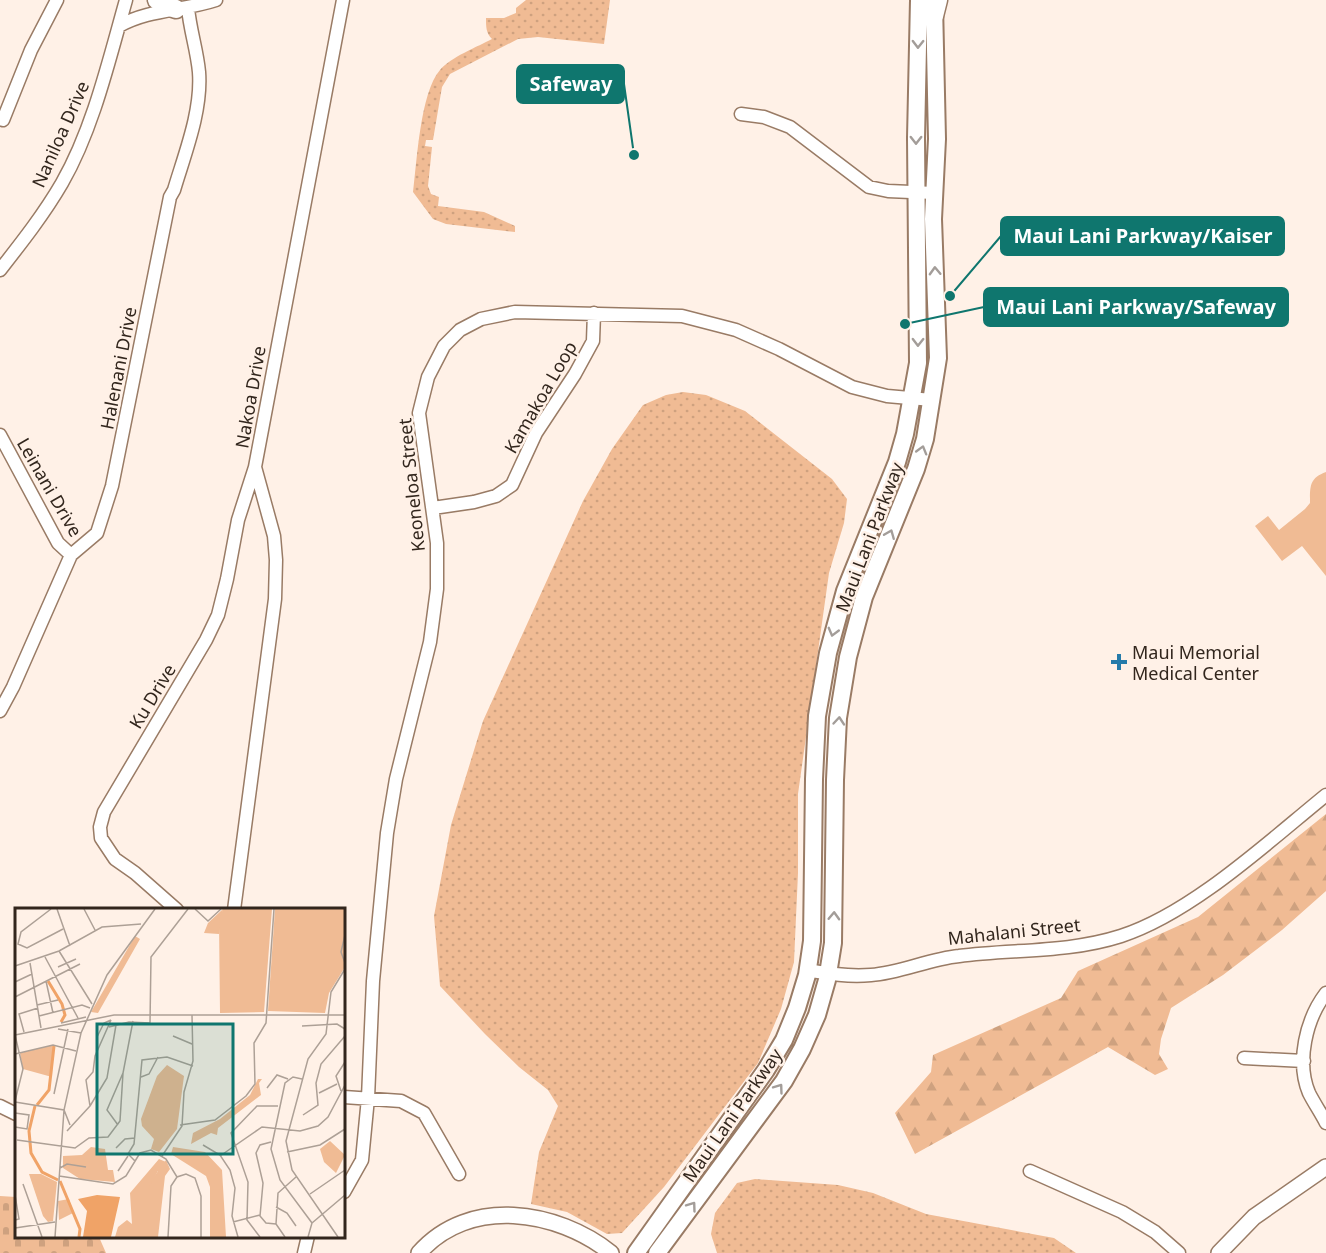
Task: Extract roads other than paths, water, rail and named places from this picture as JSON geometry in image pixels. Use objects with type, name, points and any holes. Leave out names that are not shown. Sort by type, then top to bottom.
[{"type":"main road","points":[[157,0],[164,5],[182,9]]},
{"type":"main road","name":"Maui Lani Parkway","points":[[636,1253],[766,1070],[784,1040],[797,1008],[807,970],[812,941],[814,779],[818,716],[828,653],[845,591],[897,462],[918,363],[916,138],[919,0]]},
{"type":"main road","name":"Maui Lani Parkway","points":[[657,1253],[784,1081],[817,1015],[828,974],[833,943],[838,718],[848,657],[864,597],[916,469],[925,438],[938,358],[933,219],[937,139],[935,5]]},
{"type":"street","points":[[3,120],[31,50],[57,0]]},
{"type":"street","name":"Naniloa Drive","points":[[0,270],[38,221],[63,181],[89,121],[126,0]]},
{"type":"street","points":[[119,26],[140,16],[182,9],[216,0]]},
{"type":"street","name":"Nakoa Drive","points":[[234,908],[275,599],[274,536],[255,467],[343,0]]},
{"type":"street","name":"Halenani Drive","points":[[0,711],[13,687],[71,555],[97,532],[107,506],[170,197],[192,128],[199,88],[199,74],[182,9]]},
{"type":"street","points":[[741,114],[764,117],[790,127],[869,187],[888,191],[934,193]]},
{"type":"street","name":"Keoneloa Street","points":[[345,1190],[362,1160],[368,1098],[373,981],[387,833],[396,779],[429,642],[437,589],[437,543],[419,413],[428,377],[444,346],[460,330],[481,319],[515,312],[682,316],[736,330],[779,349],[852,387],[887,396],[932,400]]},
{"type":"street","name":"Kamakoa Loop","points":[[433,508],[496,496],[512,485],[536,433],[575,374],[593,341],[594,313]]},
{"type":"street","name":"Leinani Drive","points":[[0,435],[58,543],[71,555]]},
{"type":"street","name":"Ku Drive","points":[[176,908],[135,873],[115,860],[101,838],[100,827],[104,812],[206,640],[218,615],[238,520],[255,467]]},
{"type":"street","name":"Mahalani Street","points":[[807,970],[844,976],[873,975],[960,956],[1053,950],[1121,936],[1145,926],[1197,896],[1326,795]]},
{"type":"street","points":[[1326,993],[1311,1018],[1304,1061],[1309,1092],[1326,1123]]},
{"type":"street","points":[[1244,1058],[1304,1061]]},
{"type":"street","points":[[345,1097],[401,1101],[424,1113],[459,1174]]},
{"type":"street","points":[[0,1106],[15,1114]]},
{"type":"street","points":[[1219,1253],[1254,1217],[1326,1167]]},
{"type":"street","points":[[1030,1171],[1122,1212],[1155,1232],[1179,1253]]},
{"type":"street","points":[[419,1253],[441,1234],[463,1223],[489,1216],[525,1216],[571,1227],[611,1253]]},
{"type":"street","points":[[304,1253],[308,1238]]},
{"type":"place","name":"Safeway","points":[[634,155]]},
{"type":"place","name":"Maui Lani Parkway/Kaiser","points":[[950,296]]},
{"type":"place","name":"Maui Lani Parkway/Safeway","points":[[905,324]]},
{"type":"place","name":"Maui Memorial Medical Center","points":[[1119,662]]}]
